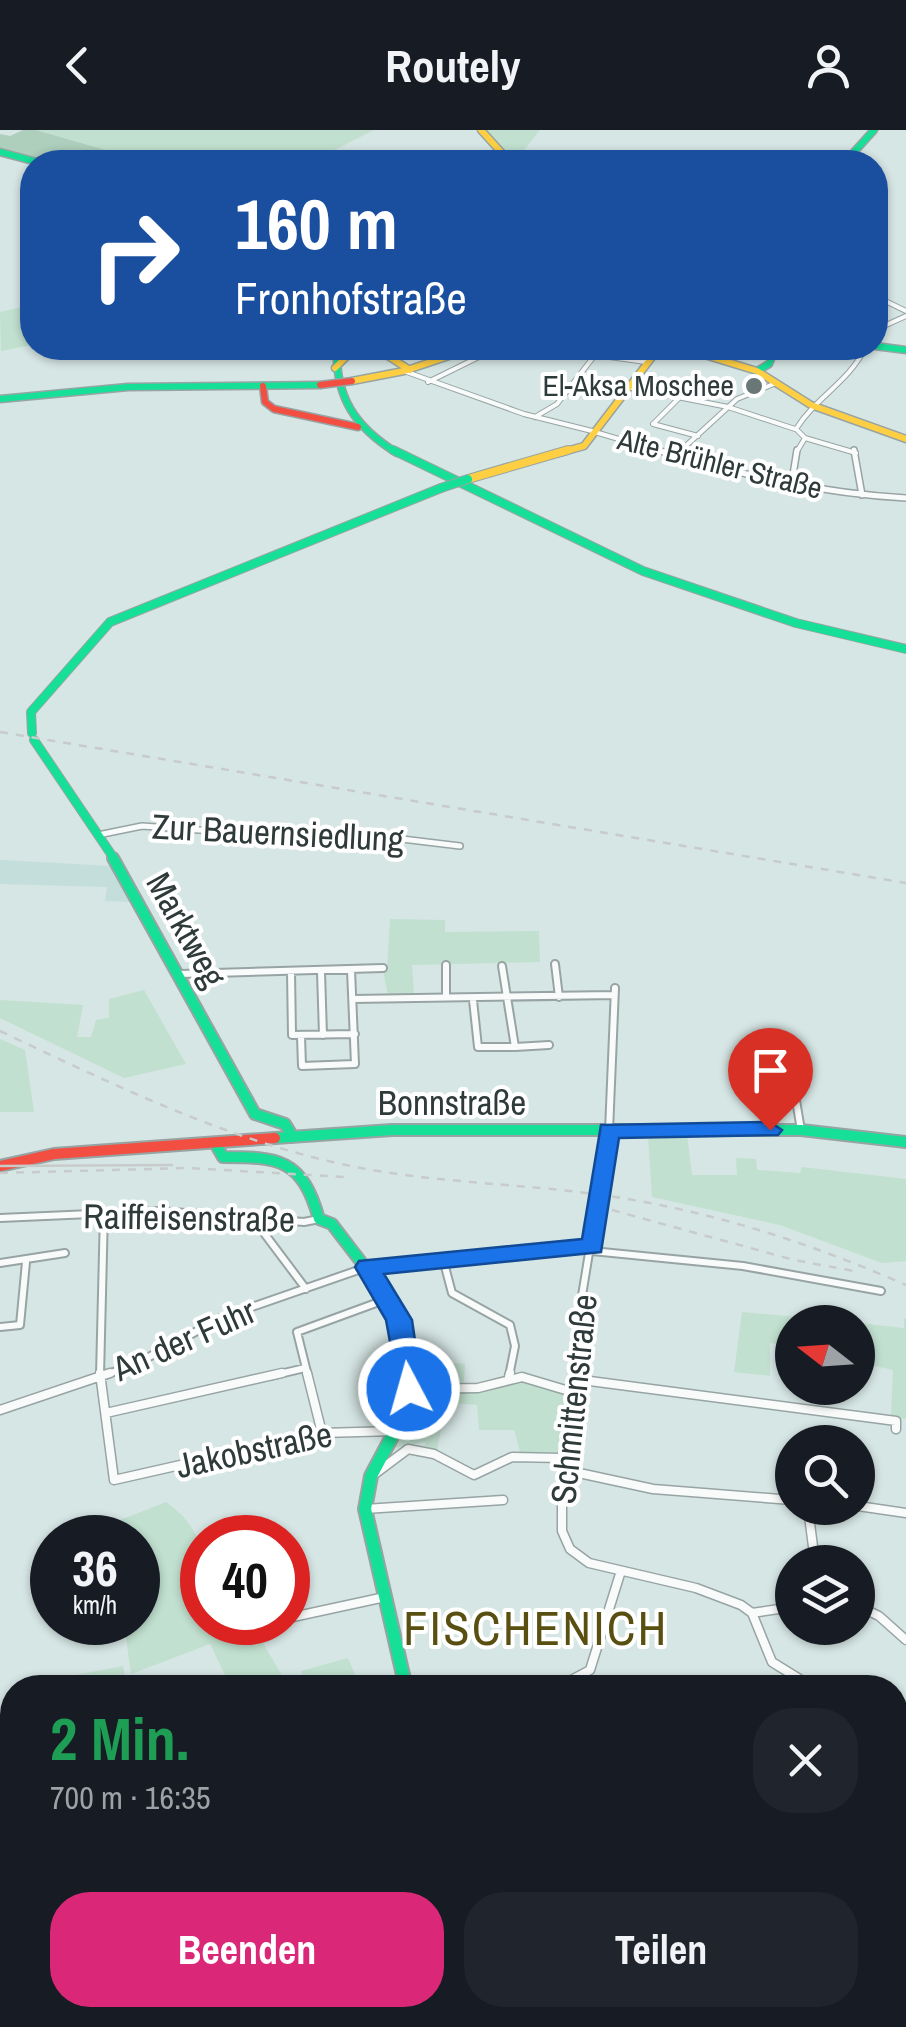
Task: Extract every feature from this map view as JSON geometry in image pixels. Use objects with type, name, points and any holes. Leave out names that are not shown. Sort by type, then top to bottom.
[{"type":"main road","points":[[481,130],[499,150]]},
{"type":"main road","points":[[856,150],[874,130]]},
{"type":"main road","points":[[335,360],[337,388],[352,414],[372,434]]},
{"type":"main road","points":[[334,371],[342,360]]},
{"type":"main road","points":[[397,360],[410,374]]},
{"type":"main road","points":[[0,399],[136,387],[265,390],[410,374],[443,360]]},
{"type":"main road","points":[[596,432],[647,360]]},
{"type":"main road","points":[[732,360],[757,370],[811,405],[906,439]]},
{"type":"main road","points":[[757,370],[771,360]]},
{"type":"main road","points":[[301,414],[331,405],[337,388]]},
{"type":"main road","points":[[265,390],[274,410],[344,420],[415,462],[638,573],[774,620],[906,649]]},
{"type":"main road","name":"Marktweg","points":[[293,1137],[285,1124],[255,1114],[180,974],[98,835],[33,736],[32,712],[110,622],[441,488],[584,446],[596,432]]},
{"type":"main road","name":"Bonnstraße","points":[[0,1166],[54,1154],[392,1130],[801,1130],[906,1142]]},
{"type":"main road","points":[[215,1143],[223,1157],[268,1156],[282,1162],[318,1208],[319,1219],[332,1224],[367,1267],[388,1299],[403,1334],[409,1389],[394,1431],[371,1476],[365,1509],[403,1675]]},
{"type":"street","points":[[428,382],[473,360]]},
{"type":"street","points":[[534,418],[556,404],[591,360]]},
{"type":"street","points":[[796,429],[811,405],[854,371],[860,360]]},
{"type":"street","name":"Alte Brühler Straße","points":[[410,374],[534,418],[791,487],[906,498]]},
{"type":"street","points":[[677,455],[728,407],[776,382]]},
{"type":"street","points":[[628,387],[728,407],[796,429],[805,438],[856,451],[862,496]]},
{"type":"street","points":[[681,396],[653,424],[698,436]]},
{"type":"street","points":[[791,487],[794,457],[805,438]]},
{"type":"street","name":"Zur Bauernsiedlung","points":[[98,835],[142,826],[270,835],[370,834],[460,846]]},
{"type":"street","points":[[446,964],[446,996]]},
{"type":"street","points":[[555,964],[559,997]]},
{"type":"street","points":[[502,966],[515,1047]]},
{"type":"street","points":[[180,974],[382,968]]},
{"type":"street","points":[[301,1036],[302,1066],[355,1064],[351,970]]},
{"type":"street","points":[[321,971],[322,1035]]},
{"type":"street","points":[[291,972],[291,1033],[355,1034]]},
{"type":"street","points":[[473,1000],[614,991]]},
{"type":"street","name":"Schmittenstraße","points":[[614,991],[609,1130],[578,1320],[582,1380],[562,1458],[565,1470],[561,1517],[565,1541],[579,1557],[620,1574],[696,1588],[735,1602],[752,1614]]},
{"type":"street","points":[[352,999],[470,996],[478,1047],[548,1045]]},
{"type":"street","points":[[786,1041],[801,1130]]},
{"type":"street","name":"Raiffeisenstraße","points":[[0,1218],[159,1211],[304,1222],[319,1219]]},
{"type":"street","points":[[104,1212],[100,1378],[106,1412],[306,1368]]},
{"type":"street","points":[[252,1217],[306,1289]]},
{"type":"street","name":"An der Fuhr","points":[[0,1410],[150,1359],[222,1318],[367,1267],[592,1248],[743,1266],[881,1291]]},
{"type":"street","points":[[0,1263],[65,1253]]},
{"type":"street","points":[[443,1259],[452,1293],[496,1313],[511,1329],[516,1343],[509,1377]]},
{"type":"street","points":[[0,1327],[20,1325],[26,1262]]},
{"type":"street","points":[[322,1433],[299,1330],[388,1299]]},
{"type":"street","points":[[409,1389],[478,1388],[509,1377],[529,1377],[579,1394]]},
{"type":"street","points":[[582,1380],[896,1421],[896,1429]]},
{"type":"street","name":"Jakobstraße","points":[[106,1412],[114,1480],[322,1433],[394,1431]]},
{"type":"street","points":[[371,1476],[408,1450],[434,1454],[474,1475],[512,1457],[562,1458]]},
{"type":"street","points":[[565,1470],[653,1489],[775,1499]]},
{"type":"street","points":[[365,1509],[503,1500]]},
{"type":"street","points":[[875,1508],[906,1513]]},
{"type":"street","points":[[583,1675],[594,1662],[620,1574]]},
{"type":"street","points":[[310,1613],[386,1597]]},
{"type":"street","points":[[775,1610],[752,1614],[772,1662],[793,1675]]},
{"type":"street","points":[[875,1614],[906,1640]]},
{"type":"shaded area","points":[[0,860],[112,866],[132,902],[105,901],[107,887],[0,884]]},
{"type":"green space","points":[[36,130],[374,130],[335,150],[105,150]]},
{"type":"green space","points":[[36,130],[105,150],[20,150],[20,155],[0,149],[0,134],[10,136]]},
{"type":"green space","points":[[482,130],[540,130],[524,150],[498,150]]},
{"type":"green space","points":[[20,308],[20,347],[1,351],[0,312]]},
{"type":"green space","points":[[390,919],[445,920],[445,932],[539,931],[540,962],[412,965],[414,995],[388,996],[383,970],[387,969]]},
{"type":"green space","points":[[144,990],[186,1064],[124,1078],[0,1018],[0,1000],[83,1005],[77,1037],[91,1037],[96,1020],[109,1018],[109,999]]},
{"type":"green space","points":[[0,1039],[25,1050],[34,1112],[0,1112]]},
{"type":"green space","points":[[648,1135],[687,1135],[692,1175],[737,1175],[736,1158],[756,1159],[757,1170],[800,1173],[802,1167],[906,1179],[906,1261],[882,1263],[780,1225],[652,1197]]},
{"type":"green space","points":[[742,1312],[775,1315],[770,1376],[734,1372]]},
{"type":"green space","points":[[904,1318],[906,1419],[891,1417],[893,1370],[875,1366],[875,1325],[904,1328]]},
{"type":"green space","points":[[421,1360],[465,1364],[464,1382],[424,1384]]},
{"type":"green space","points":[[518,1379],[575,1398],[558,1452],[520,1452],[514,1430],[479,1430],[477,1405],[437,1402],[432,1429],[441,1430],[437,1452],[426,1448],[425,1442],[395,1448],[414,1397],[422,1392],[474,1391]]},
{"type":"green space","points":[[166,1502],[181,1515],[180,1645],[207,1645],[131,1674],[127,1645],[160,1645],[160,1515],[133,1515]]},
{"type":"green space","points":[[210,1645],[264,1645],[282,1675],[225,1675]]},
{"type":"green space","points":[[348,1658],[355,1675],[302,1675],[301,1671]]},
{"type":"green space","points":[[123,1666],[125,1675],[76,1675]]},
{"type":"tram line","points":[[0,1166],[172,1165]]},
{"type":"railway","points":[[0,732],[906,883]]},
{"type":"railway","points":[[0,1031],[169,1108],[301,1154],[378,1171],[602,1195],[680,1209],[795,1242],[906,1285]]},
{"type":"railway","points":[[0,1173],[188,1168],[345,1177]]},
{"type":"railway","points":[[612,1210],[794,1260],[854,1271]]},
{"type":"traffic: fast","points":[[856,150],[874,130]]},
{"type":"traffic: fast","points":[[0,152],[20,157]]},
{"type":"traffic: fast","points":[[888,348],[906,350]]},
{"type":"traffic: fast","points":[[336,360],[335,378],[344,404],[362,426],[385,446],[440,477],[594,550],[693,590],[796,623],[906,649]]},
{"type":"traffic: fast","points":[[757,371],[771,360]]},
{"type":"traffic: fast","points":[[0,399],[128,387],[320,385]]},
{"type":"traffic: fast","points":[[441,488],[468,479]]},
{"type":"traffic: fast","points":[[32,733],[31,712],[110,622],[441,488]]},
{"type":"traffic: fast","points":[[34,740],[109,850],[255,1114],[285,1124],[293,1137]]},
{"type":"traffic: fast","points":[[275,1138],[392,1130],[801,1130],[906,1142]]},
{"type":"traffic: fast","points":[[215,1143],[223,1157],[265,1156],[288,1166],[308,1191],[319,1219],[332,1224],[394,1308],[403,1334],[409,1389],[395,1431],[371,1476],[365,1509],[403,1675]]},
{"type":"traffic: slow","points":[[481,130],[499,150]]},
{"type":"traffic: slow","points":[[335,368],[343,360]]},
{"type":"traffic: slow","points":[[394,360],[410,370]]},
{"type":"traffic: slow","points":[[352,381],[437,360]]},
{"type":"traffic: slow","points":[[468,479],[584,446],[650,360]]},
{"type":"traffic: slow","points":[[721,360],[757,371],[811,405],[906,439]]},
{"type":"traffic: jam","points":[[320,385],[352,381]]},
{"type":"traffic: jam","points":[[263,386],[265,402],[274,409],[358,427]]},
{"type":"traffic: jam","points":[[0,1166],[54,1154],[275,1138]]},
{"type":"place","name":"El-Aksa Moschee","points":[[754,386]]},
{"type":"district","name":"FISCHENICH","points":[[536,1628]]},
{"type":"route","points":[[409,1389],[399,1320],[367,1267],[593,1246],[609,1130],[770,1130]]}]
